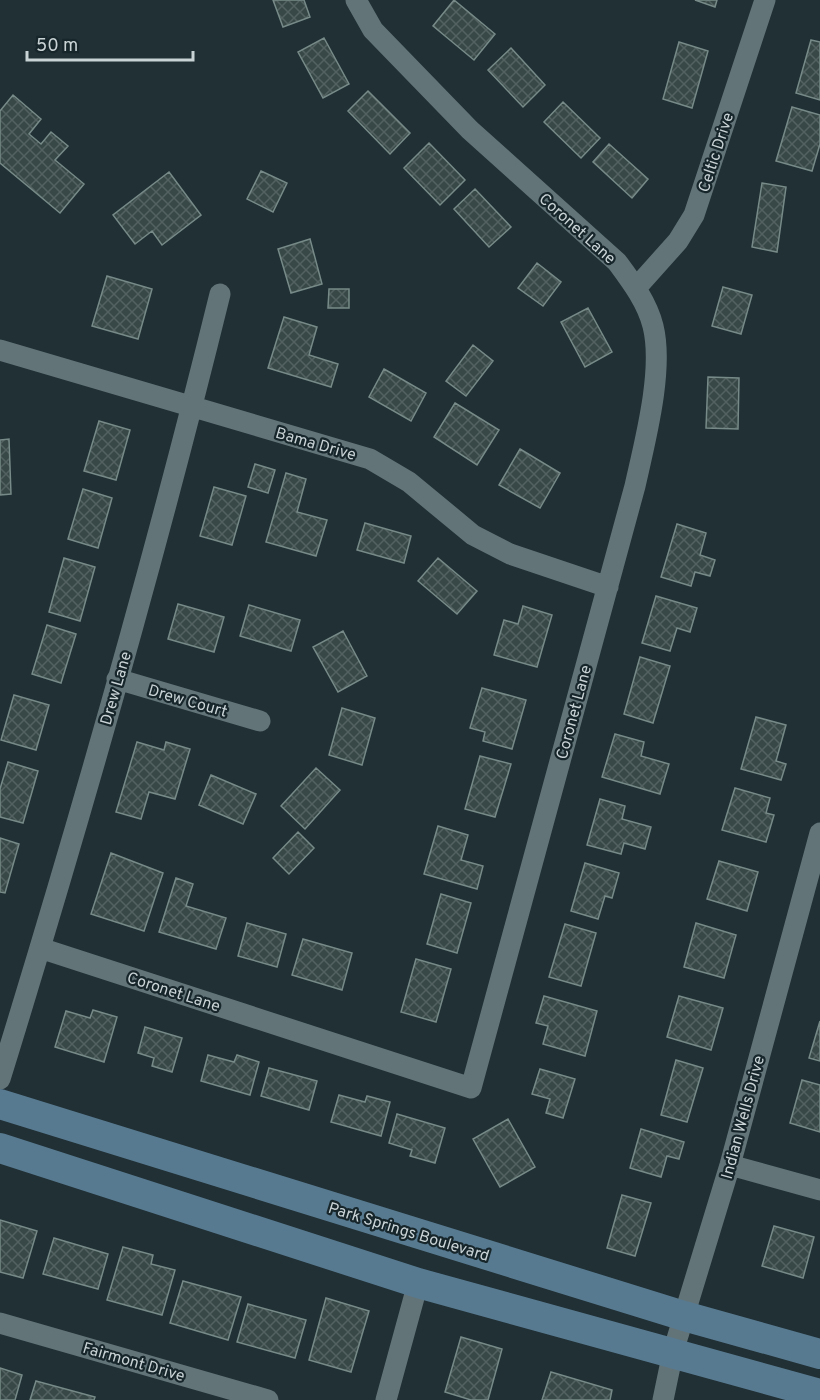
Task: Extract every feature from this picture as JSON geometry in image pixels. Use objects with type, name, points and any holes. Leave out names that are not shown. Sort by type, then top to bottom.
[{"type":"main road","name":"Park Springs Boulevard","points":[[0,1104],[684,1316],[820,1354]]},
{"type":"main road","points":[[0,1148],[418,1283],[820,1394]]},
{"type":"street","name":"Coronet Lane","points":[[40,948],[471,1088],[608,587],[650,419],[655,366],[653,326],[636,288],[617,262],[470,130],[373,30],[356,0]]},
{"type":"street","name":"Celtic Drive","points":[[636,288],[678,241],[694,215],[765,0]]},
{"type":"street","name":"Drew Lane","points":[[0,1079],[117,679],[192,406],[220,294]]},
{"type":"street","name":"Bama Drive","points":[[0,350],[370,459],[409,482],[473,534],[510,554],[608,587]]},
{"type":"street","name":"Drew Court","points":[[117,679],[260,721]]},
{"type":"street","name":"Indian Wells Drive","points":[[663,1400],[673,1352],[729,1165],[820,833]]},
{"type":"street","points":[[729,1165],[820,1190]]},
{"type":"street","points":[[386,1400],[418,1283]]},
{"type":"street","name":"Fairmont Drive","points":[[0,1323],[268,1400]]},
{"type":"building","points":[[273,0],[304,0],[310,17],[283,27]]},
{"type":"building","points":[[454,0],[495,34],[474,60],[433,26]]},
{"type":"building","points":[[695,0],[717,0],[715,7]]},
{"type":"building","points":[[324,38],[349,84],[323,98],[298,52]]},
{"type":"building","points":[[811,40],[820,42],[820,100],[796,93]]},
{"type":"building","points":[[679,42],[708,51],[692,108],[663,99]]},
{"type":"building","points":[[511,48],[545,85],[523,107],[488,70]]},
{"type":"building","points":[[368,91],[410,133],[390,154],[348,111]]},
{"type":"building","points":[[13,95],[41,119],[29,134],[41,144],[51,132],[68,146],[55,160],[84,184],[60,213],[0,163],[0,111]]},
{"type":"building","points":[[563,102],[600,138],[581,158],[544,122]]},
{"type":"building","points":[[792,107],[820,115],[820,144],[812,171],[776,161]]},
{"type":"building","points":[[429,143],[465,180],[440,205],[404,168]]},
{"type":"building","points":[[609,144],[648,179],[632,198],[593,162]]},
{"type":"building","points":[[261,171],[287,183],[273,212],[247,199]]},
{"type":"building","points":[[169,172],[201,215],[162,245],[152,231],[135,244],[113,215]]},
{"type":"building","points":[[762,183],[786,187],[777,252],[752,247]]},
{"type":"building","points":[[475,189],[511,227],[489,247],[454,209]]},
{"type":"building","points":[[310,239],[322,284],[291,293],[278,249]]},
{"type":"building","points":[[537,263],[561,282],[543,306],[518,288]]},
{"type":"building","points":[[107,276],[152,289],[138,339],[92,326]]},
{"type":"building","points":[[723,287],[752,295],[741,334],[712,326]]},
{"type":"building","points":[[329,289],[349,289],[349,308],[328,308]]},
{"type":"building","points":[[588,308],[612,352],[585,367],[561,322]]},
{"type":"building","points":[[284,317],[317,327],[309,355],[338,364],[331,387],[268,368]]},
{"type":"building","points":[[473,345],[493,361],[466,396],[446,381]]},
{"type":"building","points":[[384,369],[426,393],[411,421],[369,397]]},
{"type":"building","points":[[708,377],[739,378],[738,429],[706,428]]},
{"type":"building","points":[[455,403],[499,430],[477,465],[434,437]]},
{"type":"building","points":[[99,421],[130,430],[116,480],[84,471]]},
{"type":"building","points":[[9,439],[11,494],[0,495],[0,440]]},
{"type":"building","points":[[520,449],[560,473],[540,508],[499,485]]},
{"type":"building","points":[[255,464],[275,470],[268,493],[248,487]]},
{"type":"building","points":[[286,473],[306,479],[297,512],[327,520],[316,556],[266,542]]},
{"type":"building","points":[[214,487],[246,496],[232,545],[200,536]]},
{"type":"building","points":[[83,489],[112,498],[98,548],[68,539]]},
{"type":"building","points":[[365,523],[411,536],[404,563],[357,550]]},
{"type":"building","points":[[677,524],[706,533],[700,555],[715,560],[710,576],[695,572],[691,586],[661,577]]},
{"type":"building","points":[[64,558],[95,567],[80,621],[49,612]]},
{"type":"building","points":[[438,558],[477,591],[457,614],[418,581]]},
{"type":"building","points":[[656,596],[697,608],[690,632],[677,628],[670,651],[642,643]]},
{"type":"building","points":[[178,604],[224,617],[214,652],[168,639]]},
{"type":"building","points":[[249,605],[300,620],[291,651],[240,636]]},
{"type":"building","points":[[523,606],[552,615],[537,667],[494,655],[504,620],[518,624]]},
{"type":"building","points":[[47,625],[76,634],[61,683],[32,674]]},
{"type":"building","points":[[343,631],[367,676],[338,692],[313,647]]},
{"type":"building","points":[[640,657],[670,666],[653,723],[624,714]]},
{"type":"building","points":[[482,688],[526,700],[512,749],[483,741],[485,732],[470,728]]},
{"type":"building","points":[[14,695],[49,705],[36,750],[1,740]]},
{"type":"building","points":[[342,708],[375,718],[362,765],[329,755]]},
{"type":"building","points":[[756,717],[786,725],[776,761],[786,764],[781,780],[741,769]]},
{"type":"building","points":[[615,734],[644,742],[641,756],[669,764],[660,794],[602,777]]},
{"type":"building","points":[[137,742],[164,750],[166,742],[190,749],[175,799],[149,792],[141,819],[116,812]]},
{"type":"building","points":[[480,756],[511,764],[495,817],[465,809]]},
{"type":"building","points":[[8,762],[38,771],[23,823],[0,817],[0,789]]},
{"type":"building","points":[[316,768],[340,790],[305,829],[281,806]]},
{"type":"building","points":[[211,775],[256,794],[243,824],[199,805]]},
{"type":"building","points":[[735,788],[770,798],[766,813],[774,815],[766,842],[722,830]]},
{"type":"building","points":[[600,799],[625,806],[622,819],[651,827],[645,849],[624,843],[621,854],[587,845]]},
{"type":"building","points":[[438,826],[468,835],[461,860],[483,866],[477,889],[424,874]]},
{"type":"building","points":[[298,832],[314,848],[289,874],[273,858]]},
{"type":"building","points":[[0,838],[19,844],[5,893],[0,892]]},
{"type":"building","points":[[111,853],[163,873],[144,931],[91,914]]},
{"type":"building","points":[[719,861],[758,872],[747,911],[707,899]]},
{"type":"building","points":[[585,863],[619,873],[612,898],[605,896],[598,919],[571,911]]},
{"type":"building","points":[[176,878],[193,884],[186,906],[226,918],[216,949],[159,932]]},
{"type":"building","points":[[441,894],[471,903],[457,953],[427,944]]},
{"type":"building","points":[[247,923],[286,934],[277,967],[238,956]]},
{"type":"building","points":[[696,923],[736,935],[724,978],[684,967]]},
{"type":"building","points":[[565,924],[596,933],[581,986],[549,977]]},
{"type":"building","points":[[303,939],[352,953],[342,990],[292,975]]},
{"type":"building","points":[[416,959],[451,969],[436,1022],[401,1012]]},
{"type":"building","points":[[544,996],[597,1011],[585,1056],[543,1044],[548,1026],[536,1023]]},
{"type":"building","points":[[679,996],[723,1008],[711,1050],[667,1037]]},
{"type":"building","points":[[93,1010],[117,1017],[104,1062],[55,1047],[66,1011],[90,1018]]},
{"type":"building","points":[[820,1021],[820,1061],[809,1058]]},
{"type":"building","points":[[145,1027],[182,1038],[172,1072],[152,1066],[154,1058],[138,1053]]},
{"type":"building","points":[[208,1055],[234,1062],[237,1055],[259,1062],[250,1095],[201,1081]]},
{"type":"building","points":[[676,1060],[703,1068],[687,1122],[661,1115]]},
{"type":"building","points":[[269,1068],[317,1081],[309,1110],[261,1096]]},
{"type":"building","points":[[540,1069],[575,1079],[563,1118],[546,1113],[550,1099],[532,1094]]},
{"type":"building","points":[[802,1080],[820,1085],[820,1132],[790,1123]]},
{"type":"building","points":[[339,1095],[365,1102],[367,1096],[390,1102],[381,1136],[331,1122]]},
{"type":"building","points":[[397,1114],[445,1128],[435,1163],[410,1156],[412,1150],[389,1143]]},
{"type":"building","points":[[508,1119],[535,1167],[500,1187],[473,1139]]},
{"type":"building","points":[[641,1129],[684,1142],[679,1159],[667,1156],[661,1177],[630,1168]]},
{"type":"building","points":[[622,1195],[651,1203],[635,1256],[607,1248]]},
{"type":"building","points":[[0,1220],[37,1231],[23,1278],[0,1272]]},
{"type":"building","points":[[774,1226],[814,1237],[803,1278],[762,1266]]},
{"type":"building","points":[[54,1238],[108,1254],[98,1289],[43,1274]]},
{"type":"building","points":[[123,1247],[153,1255],[151,1264],[175,1270],[162,1315],[107,1300]]},
{"type":"building","points":[[183,1281],[241,1297],[228,1340],[170,1323]]},
{"type":"building","points":[[326,1298],[369,1311],[351,1372],[309,1360]]},
{"type":"building","points":[[248,1304],[306,1320],[295,1358],[237,1342]]},
{"type":"building","points":[[461,1337],[502,1349],[488,1400],[471,1400],[445,1392]]},
{"type":"building","points":[[0,1368],[22,1375],[15,1400],[0,1400]]},
{"type":"building","points":[[551,1372],[612,1390],[610,1400],[542,1400]]},
{"type":"building","points":[[36,1381],[95,1397],[94,1400],[30,1400]]}]
